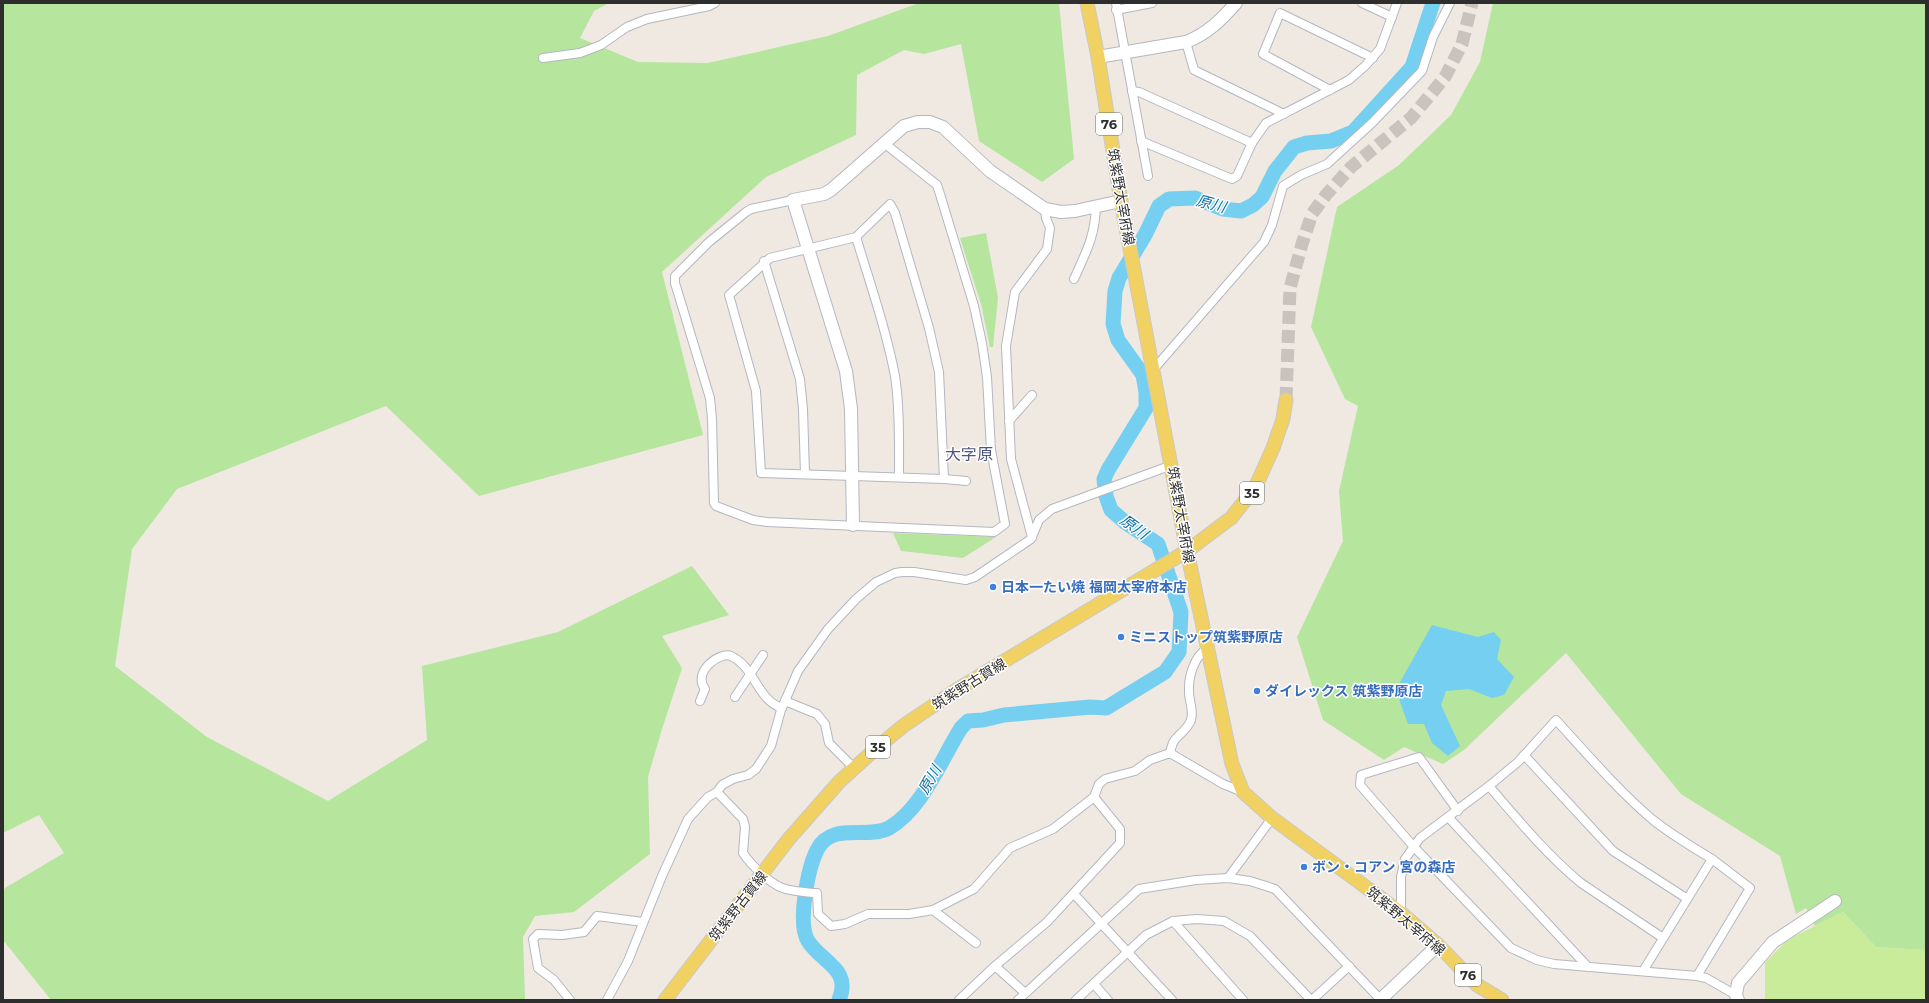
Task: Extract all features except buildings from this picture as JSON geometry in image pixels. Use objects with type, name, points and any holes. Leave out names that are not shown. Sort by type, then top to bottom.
[{"type":"main road","name":"筑紫野太宰府線","points":[[1086,4],[1098,56],[1121,202],[1172,465],[1182,554],[1207,650],[1232,764],[1243,792],[1272,818],[1400,913],[1438,945],[1477,985],[1502,1000]]},
{"type":"main road","name":"筑紫野古賀線","points":[[665,1000],[793,834],[839,782],[903,726],[958,689],[1182,554],[1231,518],[1255,488],[1273,448],[1283,419],[1286,400]]},
{"type":"street","points":[[543,58],[580,53],[601,45],[627,27],[647,19],[709,6],[715,3]]},
{"type":"street","points":[[1148,176],[1116,6],[1152,3]]},
{"type":"street","points":[[1098,56],[1186,42],[1211,29],[1236,3]]},
{"type":"street","points":[[1362,3],[1392,17]]},
{"type":"street","points":[[1141,141],[1232,179],[1237,176],[1252,144],[1266,123],[1350,80],[1373,58],[1380,49],[1397,3]]},
{"type":"street","points":[[1153,370],[1264,242],[1272,225],[1283,186],[1301,175],[1327,164],[1372,123],[1422,70],[1433,37],[1450,3]]},
{"type":"street","points":[[1330,90],[1263,54],[1280,13],[1373,58]]},
{"type":"street","points":[[1186,42],[1194,70],[1284,114]]},
{"type":"street","points":[[1132,91],[1139,92],[1252,144]]},
{"type":"street","points":[[884,143],[937,185],[939,191],[974,306],[982,343],[988,377],[991,450],[1005,524],[994,532],[767,522],[753,520],[716,506],[714,503],[710,398],[674,283],[675,276],[709,242],[746,212],[752,209],[824,194],[831,190],[884,143],[904,126],[918,122],[930,122],[943,128],[999,178],[1045,209],[1061,212],[1121,202]]},
{"type":"street","points":[[793,200],[846,371],[851,409],[853,525]]},
{"type":"street","points":[[944,479],[939,372],[929,328],[895,212],[890,204],[856,237],[770,258],[729,295],[756,391],[761,473],[899,477],[966,481]]},
{"type":"street","points":[[1074,279],[1090,246],[1095,223],[1096,206]]},
{"type":"street","points":[[1032,537],[1010,459],[1006,346],[1015,292],[1047,249],[1050,228],[1046,218],[1045,209]]},
{"type":"street","points":[[856,237],[887,342],[895,378],[899,439],[899,477]]},
{"type":"street","points":[[764,262],[800,379],[803,409],[805,474]]},
{"type":"street","points":[[1009,421],[1032,395]]},
{"type":"street","points":[[607,1000],[628,962],[643,922],[688,819],[708,797],[717,792],[722,785],[733,779],[748,775],[756,769],[771,746],[784,705],[798,671],[828,629],[856,599],[876,582],[902,572],[966,580],[975,577],[1010,554],[1032,537],[1039,520],[1052,509],[1172,465]]},
{"type":"street","points":[[1170,752],[1173,742],[1188,726],[1191,720],[1192,709],[1188,692],[1192,669],[1202,652],[1207,650]]},
{"type":"street","points":[[700,700],[705,689],[701,684],[700,678],[705,668],[716,659],[727,655],[732,656],[750,673],[766,699],[773,705],[784,705],[817,714],[825,724],[829,744],[854,768]]},
{"type":"street","points":[[735,697],[763,655]]},
{"type":"street","points":[[1400,913],[1401,877],[1406,859],[1420,838],[1449,818],[1490,786],[1524,755],[1556,720],[1598,766],[1652,819],[1687,844],[1712,859],[1750,888],[1697,976]]},
{"type":"street","points":[[717,792],[743,819],[745,827],[743,853],[762,874],[779,886],[786,889],[817,893],[818,914],[831,926],[845,924],[868,914],[909,914],[933,910],[974,889],[1010,848],[1053,829],[1094,796],[1099,784],[1105,779],[1135,771],[1150,760],[1170,752]]},
{"type":"street","points":[[1170,752],[1223,784],[1243,792]]},
{"type":"street","points":[[1524,755],[1613,851],[1686,898]]},
{"type":"street","points":[[1458,810],[1419,757],[1361,775],[1360,785],[1414,847],[1510,948],[1537,960],[1554,964],[1697,976],[1706,978],[1737,997],[1738,983],[1773,942],[1835,901]]},
{"type":"street","points":[[1490,786],[1518,819],[1569,873],[1581,883],[1663,938]]},
{"type":"street","points":[[959,1000],[995,966],[1048,922],[1120,843],[1120,829],[1094,796]]},
{"type":"street","points":[[1228,878],[1272,818]]},
{"type":"street","points":[[1449,818],[1588,967]]},
{"type":"street","points":[[1643,971],[1686,898],[1712,859]]},
{"type":"street","points":[[1018,1000],[1100,923],[1139,889],[1196,880],[1228,878],[1250,881],[1275,889],[1380,1000],[1438,945]]},
{"type":"street","points":[[1074,894],[1172,1000]]},
{"type":"street","points":[[933,910],[976,943]]},
{"type":"street","points":[[570,1000],[554,980],[538,968],[533,939],[538,934],[584,932],[597,916],[643,922]]},
{"type":"street","points":[[1076,1000],[1146,935],[1173,921],[1198,919],[1224,921],[1250,936],[1311,1000],[1349,966]]},
{"type":"street","points":[[1173,921],[1243,1000]]},
{"type":"street","points":[[995,966],[1025,993]]},
{"type":"street","points":[[1094,984],[1108,1000]]},
{"type":"green space","points":[[3,3],[609,3],[594,11],[580,38],[638,62],[708,63],[828,36],[919,3],[1059,3],[1074,159],[1042,182],[979,141],[961,44],[924,54],[904,50],[857,75],[856,135],[766,177],[662,272],[703,435],[479,496],[386,406],[177,489],[132,549],[115,666],[207,737],[328,801],[427,740],[422,666],[558,632],[692,566],[729,615],[662,636],[682,668],[648,777],[650,854],[574,912],[535,916],[523,937],[525,1000],[51,1000],[3,940],[3,894],[5,888],[64,853],[39,815],[3,833]]},
{"type":"green space","points":[[1493,3],[1926,3],[1926,949],[1924,950],[1876,947],[1843,912],[1815,926],[1806,908],[1796,914],[1780,856],[1681,794],[1566,653],[1464,750],[1443,764],[1404,747],[1384,760],[1323,720],[1297,637],[1343,541],[1339,491],[1358,406],[1345,399],[1311,327],[1337,207],[1399,165],[1451,115],[1480,62]]},
{"type":"green space","points":[[986,233],[998,298],[993,347],[990,347],[981,304],[960,238]]},
{"type":"green space","points":[[893,533],[996,537],[963,558],[901,551]]},
{"type":"green space","points":[[1843,912],[1876,947],[1926,950],[1926,1000],[1765,1000],[1765,963],[1787,940]]},
{"type":"water","points":[[1432,625],[1478,637],[1494,632],[1501,640],[1497,659],[1514,677],[1504,695],[1492,698],[1469,689],[1446,691],[1441,705],[1460,746],[1448,756],[1432,743],[1424,724],[1408,724],[1400,702],[1399,684]]},
{"type":"waterway","name":"原川","points":[[839,1000],[842,989],[842,981],[839,974],[834,967],[814,949],[808,941],[805,933],[804,909],[807,882],[817,850],[823,841],[840,833],[880,831],[889,828],[901,820],[930,783],[961,728],[968,721],[983,720],[1004,715],[1090,707],[1106,708],[1165,672],[1179,652],[1181,612],[1158,544],[1126,523],[1111,510],[1106,496],[1104,479],[1146,408],[1146,392],[1143,375],[1118,340],[1113,324],[1115,291],[1119,278],[1145,235],[1159,206],[1169,199],[1195,198],[1223,209],[1241,211],[1253,205],[1262,197],[1275,171],[1294,147],[1307,143],[1331,141],[1353,132],[1412,67],[1433,3]]},
{"type":"tunnel","points":[[1286,400],[1290,288],[1312,214],[1326,195],[1351,167],[1411,118],[1445,77],[1462,44],[1472,3]]},
{"type":"place","name":"日本一たい焼 福岡太宰府本店","points":[[993,587]]},
{"type":"place","name":"ミニストップ筑紫野原店","points":[[1121,637]]},
{"type":"place","name":"ダイレックス 筑紫野原店","points":[[1257,691]]},
{"type":"place","name":"ボン・コアン 宮の森店","points":[[1304,867]]},
{"type":"district","name":"大字原","points":[[969,454]]}]
